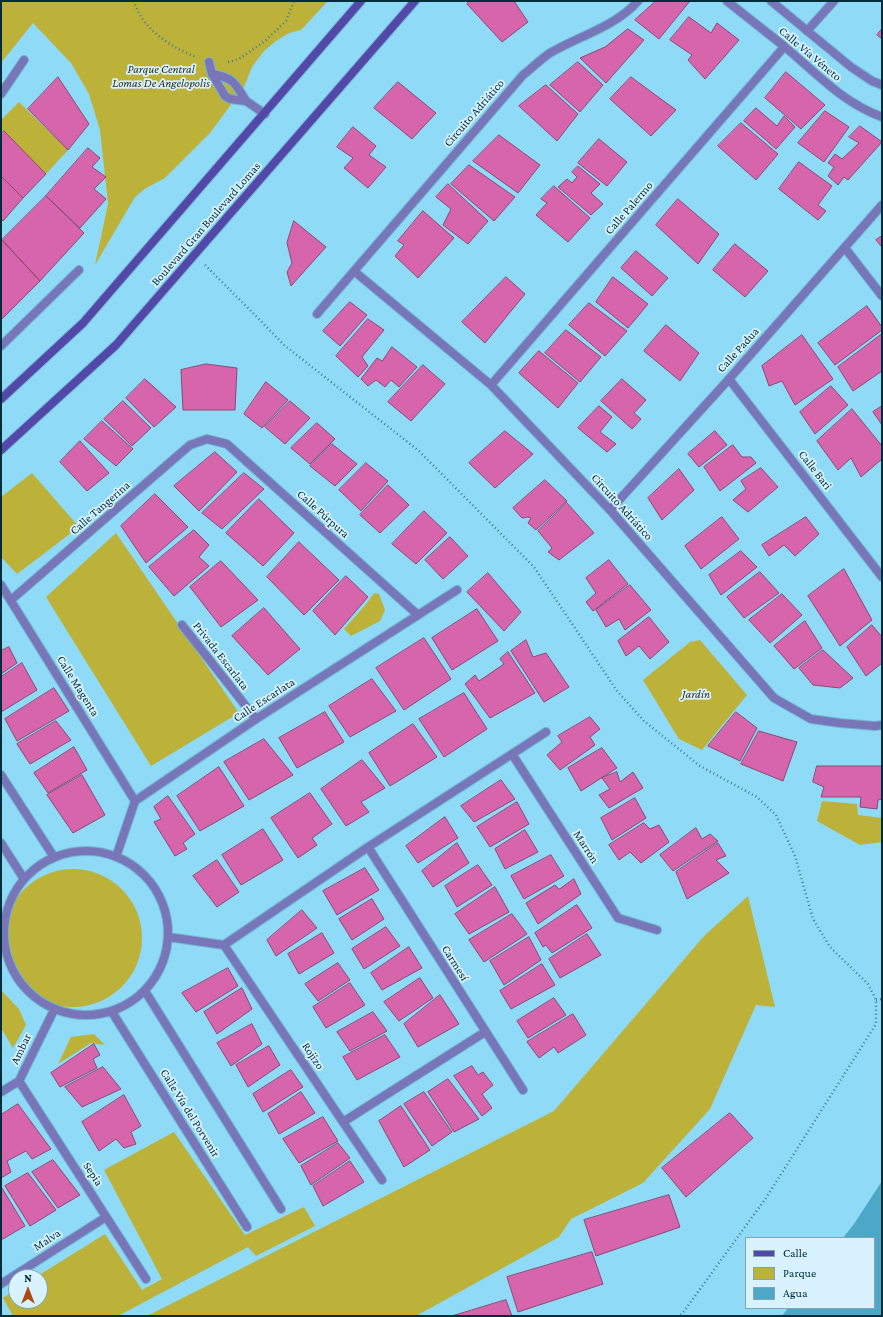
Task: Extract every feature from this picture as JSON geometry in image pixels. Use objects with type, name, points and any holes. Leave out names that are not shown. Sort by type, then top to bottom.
[{"type":"main road","points":[[1,399],[83,323],[361,1]]},
{"type":"main road","name":"Boulevard Gran Boulevard Lomas","points":[[1,450],[116,346],[415,1]]},
{"type":"street","name":"Circuito Adriático","points":[[317,314],[523,75],[549,54],[602,27],[631,9],[638,1]]},
{"type":"street","name":"Calle Vía Véneto","points":[[727,1],[784,47],[838,94],[882,117]]},
{"type":"street","name":"Calle Vía Véneto","points":[[771,1],[851,67],[872,81],[882,85]]},
{"type":"street","points":[[807,31],[834,1]]},
{"type":"street","name":"Calle Palermo","points":[[491,385],[784,47]]},
{"type":"street","points":[[1,94],[24,60]]},
{"type":"street","points":[[209,62],[212,74],[225,96],[230,99],[246,101]]},
{"type":"street","points":[[212,74],[231,80],[237,86],[246,101],[265,114]]},
{"type":"street","name":"Calle Padua","points":[[610,510],[729,379],[882,205]]},
{"type":"street","points":[[845,248],[882,296]]},
{"type":"street","points":[[1,346],[79,270]]},
{"type":"street","name":"Circuito Adriático","points":[[354,271],[491,385],[610,510],[774,698],[811,719],[840,724],[882,725]]},
{"type":"street","name":"Calle Bari","points":[[729,379],[882,577]]},
{"type":"street","name":"Calle Tangerina","points":[[11,600],[190,445],[207,439]]},
{"type":"street","name":"Calle Púrpura","points":[[207,439],[227,444],[418,615]]},
{"type":"street","name":"Calle Magenta","points":[[1,585],[135,801]]},
{"type":"street","name":"Calle Escarlata","points":[[135,801],[256,719],[457,590]]},
{"type":"street","name":"Privada Escarlata","points":[[182,625],[256,719]]},
{"type":"street","points":[[168,937],[224,945],[368,847],[546,732]]},
{"type":"street","name":"Marrón","points":[[512,754],[618,918],[657,930]]},
{"type":"street","points":[[1,775],[54,857]]},
{"type":"street","points":[[116,857],[135,801]]},
{"type":"street","points":[[1,843],[24,879]]},
{"type":"street","name":"Carmesí","points":[[368,847],[523,1090]]},
{"type":"street","points":[[67,852],[97,852],[116,857],[138,870],[155,889],[166,912],[168,937],[165,957],[157,975],[145,991],[130,1003],[112,1012],[86,1016],[73,1015],[54,1010],[34,998],[28,992],[18,981],[7,961],[3,939],[4,917],[12,895],[34,869],[54,857],[67,852]]},
{"type":"street","name":"Rojizo","points":[[224,945],[382,1180]]},
{"type":"street","points":[[145,991],[281,1209]]},
{"type":"street","name":"Ambar","points":[[1,1092],[19,1081],[54,1010]]},
{"type":"street","name":"Calle Vía del Porvenir","points":[[112,1012],[247,1227]]},
{"type":"street","points":[[343,1122],[485,1032]]},
{"type":"street","name":"Sepia","points":[[19,1081],[146,1279]]},
{"type":"street","name":"Malva","points":[[1,1284],[106,1217]]},
{"type":"path","points":[[133,1],[143,20],[157,35],[177,50],[209,62],[226,62],[239,59],[265,41],[286,21],[294,1]]},
{"type":"path","points":[[195,255],[284,346],[419,451],[534,567],[617,691],[644,721],[700,766],[757,797],[776,815],[795,856],[814,919],[830,947],[868,984],[876,1000],[876,1024],[766,1198],[682,1314],[679,1316]]},
{"type":"path","points":[[876,1000],[882,998]]},
{"type":"green space","name":"Parque Central Lomas De Angelopolis","points":[[1,1],[328,1],[301,30],[289,33],[264,51],[252,67],[244,87],[210,133],[165,178],[146,188],[135,197],[95,265],[108,204],[100,130],[89,94],[71,63],[33,23],[1,63]]},
{"type":"green space","points":[[19,102],[68,150],[46,174],[1,129],[1,120]]},
{"type":"green space","points":[[32,473],[79,527],[17,574],[1,557],[1,497]]},
{"type":"green space","points":[[116,533],[239,713],[151,766],[46,597]]},
{"type":"green space","points":[[374,593],[379,594],[385,610],[380,621],[351,636],[344,629]]},
{"type":"green space","name":"Jardín","points":[[700,640],[747,695],[702,750],[679,739],[643,680],[690,642]]},
{"type":"green space","points":[[822,801],[857,804],[858,815],[882,818],[882,842],[860,845],[817,821]]},
{"type":"green space","points":[[80,869],[93,871],[112,880],[127,894],[140,918],[142,938],[140,958],[137,965],[131,977],[117,992],[93,1005],[66,1007],[53,1005],[34,996],[19,982],[6,958],[4,931],[6,918],[15,899],[29,884],[53,871]]},
{"type":"green space","points":[[748,896],[775,1007],[756,1005],[710,1109],[643,1183],[571,1219],[559,1237],[416,1316],[147,1316],[554,1111],[704,936]]},
{"type":"green space","points":[[1,990],[19,1009],[26,1025],[13,1048],[1,1028]]},
{"type":"green space","points":[[94,1034],[105,1045],[91,1043],[58,1064],[71,1037]]},
{"type":"green space","points":[[174,1132],[245,1235],[304,1207],[315,1226],[256,1256],[248,1247],[118,1316],[13,1316],[9,1309],[48,1309],[48,1270],[105,1234],[142,1290],[162,1279],[104,1170]]},
{"type":"green space","points":[[8,1295],[8,1307],[3,1298]]},
{"type":"water","points":[[882,1181],[882,1316],[782,1316],[787,1309],[875,1309],[875,1237],[844,1237]]},
{"type":"building","points":[[470,1],[514,1],[528,22],[502,42],[467,4]]},
{"type":"building","points":[[656,1],[690,1],[659,39],[635,20]]},
{"type":"building","points":[[689,17],[711,33],[717,23],[739,40],[705,79],[688,60],[692,55],[670,40]]},
{"type":"building","points":[[628,29],[644,40],[606,83],[580,58],[605,47]]},
{"type":"building","points":[[882,29],[882,39],[877,35]]},
{"type":"building","points":[[578,62],[603,85],[580,112],[550,85]]},
{"type":"building","points":[[786,72],[825,105],[801,129],[765,98]]},
{"type":"building","points":[[58,77],[89,124],[68,150],[28,109]]},
{"type":"building","points":[[631,77],[676,110],[651,136],[610,99]]},
{"type":"building","points":[[398,82],[436,113],[412,139],[374,108]]},
{"type":"building","points":[[546,85],[578,114],[557,141],[519,106]]},
{"type":"building","points":[[756,108],[777,126],[784,116],[795,127],[776,149],[744,121]]},
{"type":"building","points":[[825,111],[849,127],[824,162],[798,143]]},
{"type":"building","points":[[741,123],[778,154],[756,180],[718,146]]},
{"type":"building","points":[[860,126],[882,142],[848,180],[844,177],[838,185],[828,176],[834,167],[828,163],[835,154],[842,159],[859,143],[849,137]]},
{"type":"building","points":[[353,127],[376,146],[369,155],[386,167],[368,188],[344,168],[353,158],[337,147]]},
{"type":"building","points":[[4,131],[46,174],[23,198],[1,176],[1,134]]},
{"type":"building","points":[[499,135],[540,165],[518,193],[473,161]]},
{"type":"building","points":[[599,139],[627,162],[607,186],[578,163]]},
{"type":"building","points":[[88,148],[100,158],[92,167],[106,177],[94,189],[106,199],[80,228],[46,196]]},
{"type":"building","points":[[799,162],[832,186],[818,205],[826,211],[818,220],[779,189]]},
{"type":"building","points":[[469,165],[515,197],[494,221],[451,184]]},
{"type":"building","points":[[578,166],[600,184],[591,193],[603,204],[591,215],[558,187],[567,179],[572,183],[577,177],[572,172]]},
{"type":"building","points":[[1,176],[23,198],[3,221],[1,219]]},
{"type":"building","points":[[448,184],[488,221],[468,244],[443,225],[451,209],[436,197]]},
{"type":"building","points":[[554,186],[590,218],[568,242],[536,215],[547,203],[541,199]]},
{"type":"building","points":[[46,196],[84,233],[40,281],[2,240]]},
{"type":"building","points":[[678,199],[719,234],[698,264],[656,225]]},
{"type":"building","points":[[423,211],[454,238],[418,278],[395,256],[404,245],[398,241]]},
{"type":"building","points":[[294,221],[326,247],[291,286],[287,272],[292,263],[287,243]]},
{"type":"building","points":[[882,236],[882,247],[876,240]]},
{"type":"building","points":[[2,240],[40,281],[1,320],[1,241]]},
{"type":"building","points":[[735,244],[768,271],[745,297],[713,270]]},
{"type":"building","points":[[636,251],[668,278],[652,296],[621,268]]},
{"type":"building","points":[[506,277],[525,294],[485,343],[462,322]]},
{"type":"building","points":[[613,277],[648,304],[628,328],[596,302]]},
{"type":"building","points":[[350,302],[367,315],[340,346],[323,331]]},
{"type":"building","points":[[589,303],[627,331],[605,356],[569,325]]},
{"type":"building","points":[[867,306],[882,327],[882,330],[835,365],[818,343]]},
{"type":"building","points":[[368,319],[384,330],[362,357],[368,366],[358,377],[336,356]]},
{"type":"building","points":[[666,325],[699,353],[680,381],[644,351]]},
{"type":"building","points":[[566,330],[601,357],[580,382],[545,353]]},
{"type":"building","points":[[882,334],[882,371],[853,391],[838,367]]},
{"type":"building","points":[[802,335],[833,379],[795,405],[782,381],[769,386],[762,366]]},
{"type":"building","points":[[392,347],[417,367],[399,387],[391,380],[385,387],[376,380],[368,386],[361,379],[377,358],[382,361]]},
{"type":"building","points":[[539,351],[578,383],[558,408],[519,373]]},
{"type":"building","points":[[206,364],[237,368],[235,410],[183,410],[181,370]]},
{"type":"building","points":[[423,365],[445,384],[411,421],[388,402]]},
{"type":"building","points":[[145,379],[176,407],[154,427],[126,398]]},
{"type":"building","points":[[622,379],[646,400],[634,413],[641,419],[632,429],[601,401]]},
{"type":"building","points":[[266,382],[288,400],[262,428],[244,414]]},
{"type":"building","points":[[831,386],[848,405],[815,434],[800,412]]},
{"type":"building","points":[[123,401],[151,428],[132,446],[104,419]]},
{"type":"building","points":[[290,401],[310,418],[285,444],[265,427]]},
{"type":"building","points":[[599,406],[612,417],[600,432],[616,444],[607,452],[578,428]]},
{"type":"building","points":[[882,406],[882,425],[873,412]]},
{"type":"building","points":[[852,409],[882,446],[882,459],[861,477],[851,458],[838,470],[817,441]]},
{"type":"building","points":[[102,421],[133,449],[116,466],[84,439]]},
{"type":"building","points":[[317,423],[335,439],[310,464],[291,448]]},
{"type":"building","points":[[505,431],[533,454],[495,488],[469,463]]},
{"type":"building","points":[[715,431],[727,445],[699,467],[688,454]]},
{"type":"building","points":[[80,441],[109,473],[87,491],[60,462]]},
{"type":"building","points":[[332,444],[357,464],[335,486],[310,466]]},
{"type":"building","points":[[733,445],[742,457],[751,457],[756,463],[720,491],[704,467]]},
{"type":"building","points":[[215,452],[237,472],[199,511],[174,486]]},
{"type":"building","points":[[366,463],[388,481],[361,511],[339,490]]},
{"type":"building","points":[[761,468],[778,487],[748,512],[733,500],[746,489],[741,481]]},
{"type":"building","points":[[679,469],[694,490],[662,520],[648,498]]},
{"type":"building","points":[[244,473],[264,489],[222,529],[202,513]]},
{"type":"building","points":[[545,480],[567,501],[536,530],[528,523],[531,518],[522,518],[513,508]]},
{"type":"building","points":[[388,485],[409,505],[380,533],[360,515]]},
{"type":"building","points":[[155,494],[188,527],[146,563],[121,526]]},
{"type":"building","points":[[259,499],[294,533],[263,566],[226,533]]},
{"type":"building","points":[[567,503],[594,533],[559,560],[548,552],[552,548],[538,531]]},
{"type":"building","points":[[424,511],[447,533],[416,564],[392,544]]},
{"type":"building","points":[[722,517],[739,539],[701,569],[685,546]]},
{"type":"building","points":[[806,517],[819,534],[795,556],[784,545],[769,556],[762,545]]},
{"type":"building","points":[[194,530],[209,545],[199,557],[209,566],[174,596],[149,567]]},
{"type":"building","points":[[450,537],[468,556],[443,579],[425,560]]},
{"type":"building","points":[[299,542],[339,580],[304,615],[267,577]]},
{"type":"building","points":[[741,551],[757,567],[721,595],[709,575]]},
{"type":"building","points":[[609,560],[628,584],[593,611],[586,602],[596,593],[586,578]]},
{"type":"building","points":[[221,561],[258,600],[221,627],[190,587]]},
{"type":"building","points":[[844,569],[872,620],[840,646],[808,596]]},
{"type":"building","points":[[760,572],[779,593],[744,618],[727,597]]},
{"type":"building","points":[[488,573],[521,612],[504,631],[467,592]]},
{"type":"building","points":[[346,576],[368,597],[335,635],[313,611]]},
{"type":"building","points":[[630,585],[651,610],[625,630],[619,619],[606,627],[596,610]]},
{"type":"building","points":[[782,594],[802,615],[770,643],[749,620]]},
{"type":"building","points":[[264,608],[300,649],[268,675],[232,636]]},
{"type":"building","points":[[477,609],[498,641],[452,670],[432,638]]},
{"type":"building","points":[[649,617],[669,642],[650,659],[639,646],[626,656],[618,641]]},
{"type":"building","points":[[805,621],[822,648],[794,669],[774,646]]},
{"type":"building","points":[[872,625],[882,637],[882,663],[866,676],[847,647]]},
{"type":"building","points":[[424,638],[451,679],[404,710],[376,668]]},
{"type":"building","points":[[526,640],[533,657],[546,653],[569,687],[544,702],[511,651]]},
{"type":"building","points":[[9,647],[17,663],[1,674],[1,651]]},
{"type":"building","points":[[823,650],[853,678],[840,688],[813,685],[799,668]]},
{"type":"building","points":[[508,652],[535,693],[490,718],[465,684],[475,675],[479,681],[504,664],[500,659]]},
{"type":"building","points":[[22,663],[37,690],[1,712],[1,677]]},
{"type":"building","points":[[372,679],[396,711],[350,737],[329,706]]},
{"type":"building","points":[[54,688],[69,711],[17,741],[5,719]]},
{"type":"building","points":[[464,693],[487,729],[444,757],[419,719]]},
{"type":"building","points":[[325,712],[344,742],[297,768],[279,738]]},
{"type":"building","points":[[736,712],[757,728],[740,761],[708,746]]},
{"type":"building","points":[[590,717],[600,729],[590,737],[595,745],[560,770],[547,755],[562,742],[558,736]]},
{"type":"building","points":[[56,721],[71,740],[30,764],[17,744]]},
{"type":"building","points":[[413,724],[437,757],[390,786],[369,753]]},
{"type":"building","points":[[759,731],[797,742],[783,781],[741,764]]},
{"type":"building","points":[[264,739],[293,775],[249,800],[224,762]]},
{"type":"building","points":[[74,747],[87,770],[48,793],[34,773]]},
{"type":"building","points":[[602,748],[617,768],[581,791],[568,768]]},
{"type":"building","points":[[362,760],[385,788],[361,802],[369,812],[346,826],[321,789]]},
{"type":"building","points":[[817,766],[882,766],[882,799],[878,800],[877,809],[860,807],[861,797],[821,797],[824,787],[813,782]]},
{"type":"building","points":[[219,767],[244,806],[200,831],[177,796]]},
{"type":"building","points":[[617,772],[620,782],[633,772],[643,788],[609,808],[599,795],[610,789],[602,778]]},
{"type":"building","points":[[82,775],[105,815],[73,833],[47,795]]},
{"type":"building","points":[[501,780],[515,799],[474,822],[461,806]]},
{"type":"building","points":[[310,793],[332,824],[312,838],[317,845],[298,858],[271,818]]},
{"type":"building","points":[[168,796],[195,834],[183,843],[187,849],[175,856],[154,822],[161,819],[154,807]]},
{"type":"building","points":[[635,798],[646,818],[612,840],[601,818]]},
{"type":"building","points":[[517,802],[529,824],[490,847],[477,827]]},
{"type":"building","points":[[445,817],[458,838],[418,863],[406,846]]},
{"type":"building","points":[[644,823],[650,829],[659,825],[669,842],[641,863],[630,852],[619,860],[609,845]]},
{"type":"building","points":[[696,828],[702,839],[710,834],[718,841],[673,871],[660,855]]},
{"type":"building","points":[[263,829],[283,860],[241,885],[222,855]]},
{"type":"building","points":[[525,830],[538,852],[505,869],[495,849]]},
{"type":"building","points":[[457,843],[469,863],[433,887],[422,871]]},
{"type":"building","points":[[718,843],[726,856],[716,860],[729,873],[687,899],[676,872]]},
{"type":"building","points":[[551,855],[564,876],[524,899],[511,876]]},
{"type":"building","points":[[217,860],[239,892],[217,907],[193,876]]},
{"type":"building","points":[[478,865],[492,885],[457,907],[445,886]]},
{"type":"building","points":[[365,868],[379,890],[337,915],[323,891]]},
{"type":"building","points":[[574,879],[581,894],[538,924],[526,903],[555,885],[559,889]]},
{"type":"building","points":[[495,887],[509,912],[469,934],[455,914]]},
{"type":"building","points":[[372,899],[384,919],[352,940],[339,919]]},
{"type":"building","points":[[577,905],[592,928],[552,953],[546,945],[543,947],[535,933]]},
{"type":"building","points":[[302,910],[317,928],[276,956],[267,940]]},
{"type":"building","points":[[512,914],[527,934],[484,962],[469,940]]},
{"type":"building","points":[[386,927],[400,946],[364,969],[352,949]]},
{"type":"building","points":[[322,933],[334,953],[299,974],[288,954]]},
{"type":"building","points":[[587,934],[601,955],[560,978],[549,959]]},
{"type":"building","points":[[529,937],[541,960],[504,985],[490,961]]},
{"type":"building","points":[[409,947],[422,968],[382,990],[371,973]]},
{"type":"building","points":[[338,963],[350,980],[318,1001],[305,984]]},
{"type":"building","points":[[542,964],[555,985],[511,1009],[500,991]]},
{"type":"building","points":[[228,968],[238,986],[196,1012],[182,993]]},
{"type":"building","points":[[420,978],[433,998],[399,1021],[384,1002]]},
{"type":"building","points":[[350,983],[365,1005],[326,1028],[313,1007]]},
{"type":"building","points":[[242,988],[252,1009],[217,1034],[204,1012]]},
{"type":"building","points":[[440,995],[459,1024],[418,1047],[404,1024]]},
{"type":"building","points":[[554,998],[566,1015],[528,1038],[517,1021]]},
{"type":"building","points":[[373,1012],[387,1031],[350,1051],[337,1032]]},
{"type":"building","points":[[573,1014],[586,1035],[558,1053],[554,1047],[539,1058],[527,1042]]},
{"type":"building","points":[[252,1024],[262,1044],[231,1066],[217,1043]]},
{"type":"building","points":[[385,1035],[400,1057],[357,1080],[343,1057]]},
{"type":"building","points":[[94,1044],[100,1055],[93,1059],[97,1068],[60,1087],[51,1073]]},
{"type":"building","points":[[269,1046],[280,1065],[248,1087],[236,1065]]},
{"type":"building","points":[[472,1066],[478,1075],[483,1072],[493,1085],[482,1094],[492,1108],[482,1116],[454,1076]]},
{"type":"building","points":[[103,1067],[121,1089],[82,1107],[65,1087]]},
{"type":"building","points":[[291,1070],[303,1087],[263,1112],[253,1094]]},
{"type":"building","points":[[448,1079],[479,1119],[454,1132],[428,1092]]},
{"type":"building","points":[[301,1092],[315,1113],[279,1134],[268,1114]]},
{"type":"building","points":[[424,1092],[452,1132],[432,1146],[404,1104]]},
{"type":"building","points":[[124,1095],[141,1126],[131,1132],[136,1144],[124,1148],[116,1139],[99,1151],[82,1122]]},
{"type":"building","points":[[18,1104],[51,1149],[32,1159],[26,1151],[7,1161],[11,1172],[1,1178],[1,1115]]},
{"type":"building","points":[[401,1106],[430,1150],[404,1167],[379,1121]]},
{"type":"building","points":[[730,1113],[753,1138],[686,1197],[662,1168]]},
{"type":"building","points":[[323,1117],[338,1141],[299,1163],[283,1139]]},
{"type":"building","points":[[338,1143],[350,1158],[311,1185],[301,1166]]},
{"type":"building","points":[[53,1160],[80,1195],[58,1208],[32,1172]]},
{"type":"building","points":[[350,1161],[364,1182],[323,1206],[313,1186]]},
{"type":"building","points":[[28,1173],[56,1210],[30,1226],[5,1186]]},
{"type":"building","points":[[2,1188],[25,1226],[1,1240],[1,1189]]},
{"type":"building","points":[[669,1195],[680,1227],[596,1256],[584,1220]]},
{"type":"building","points":[[592,1252],[603,1284],[518,1312],[507,1277]]},
{"type":"building","points":[[506,1300],[512,1316],[452,1316]]}]
